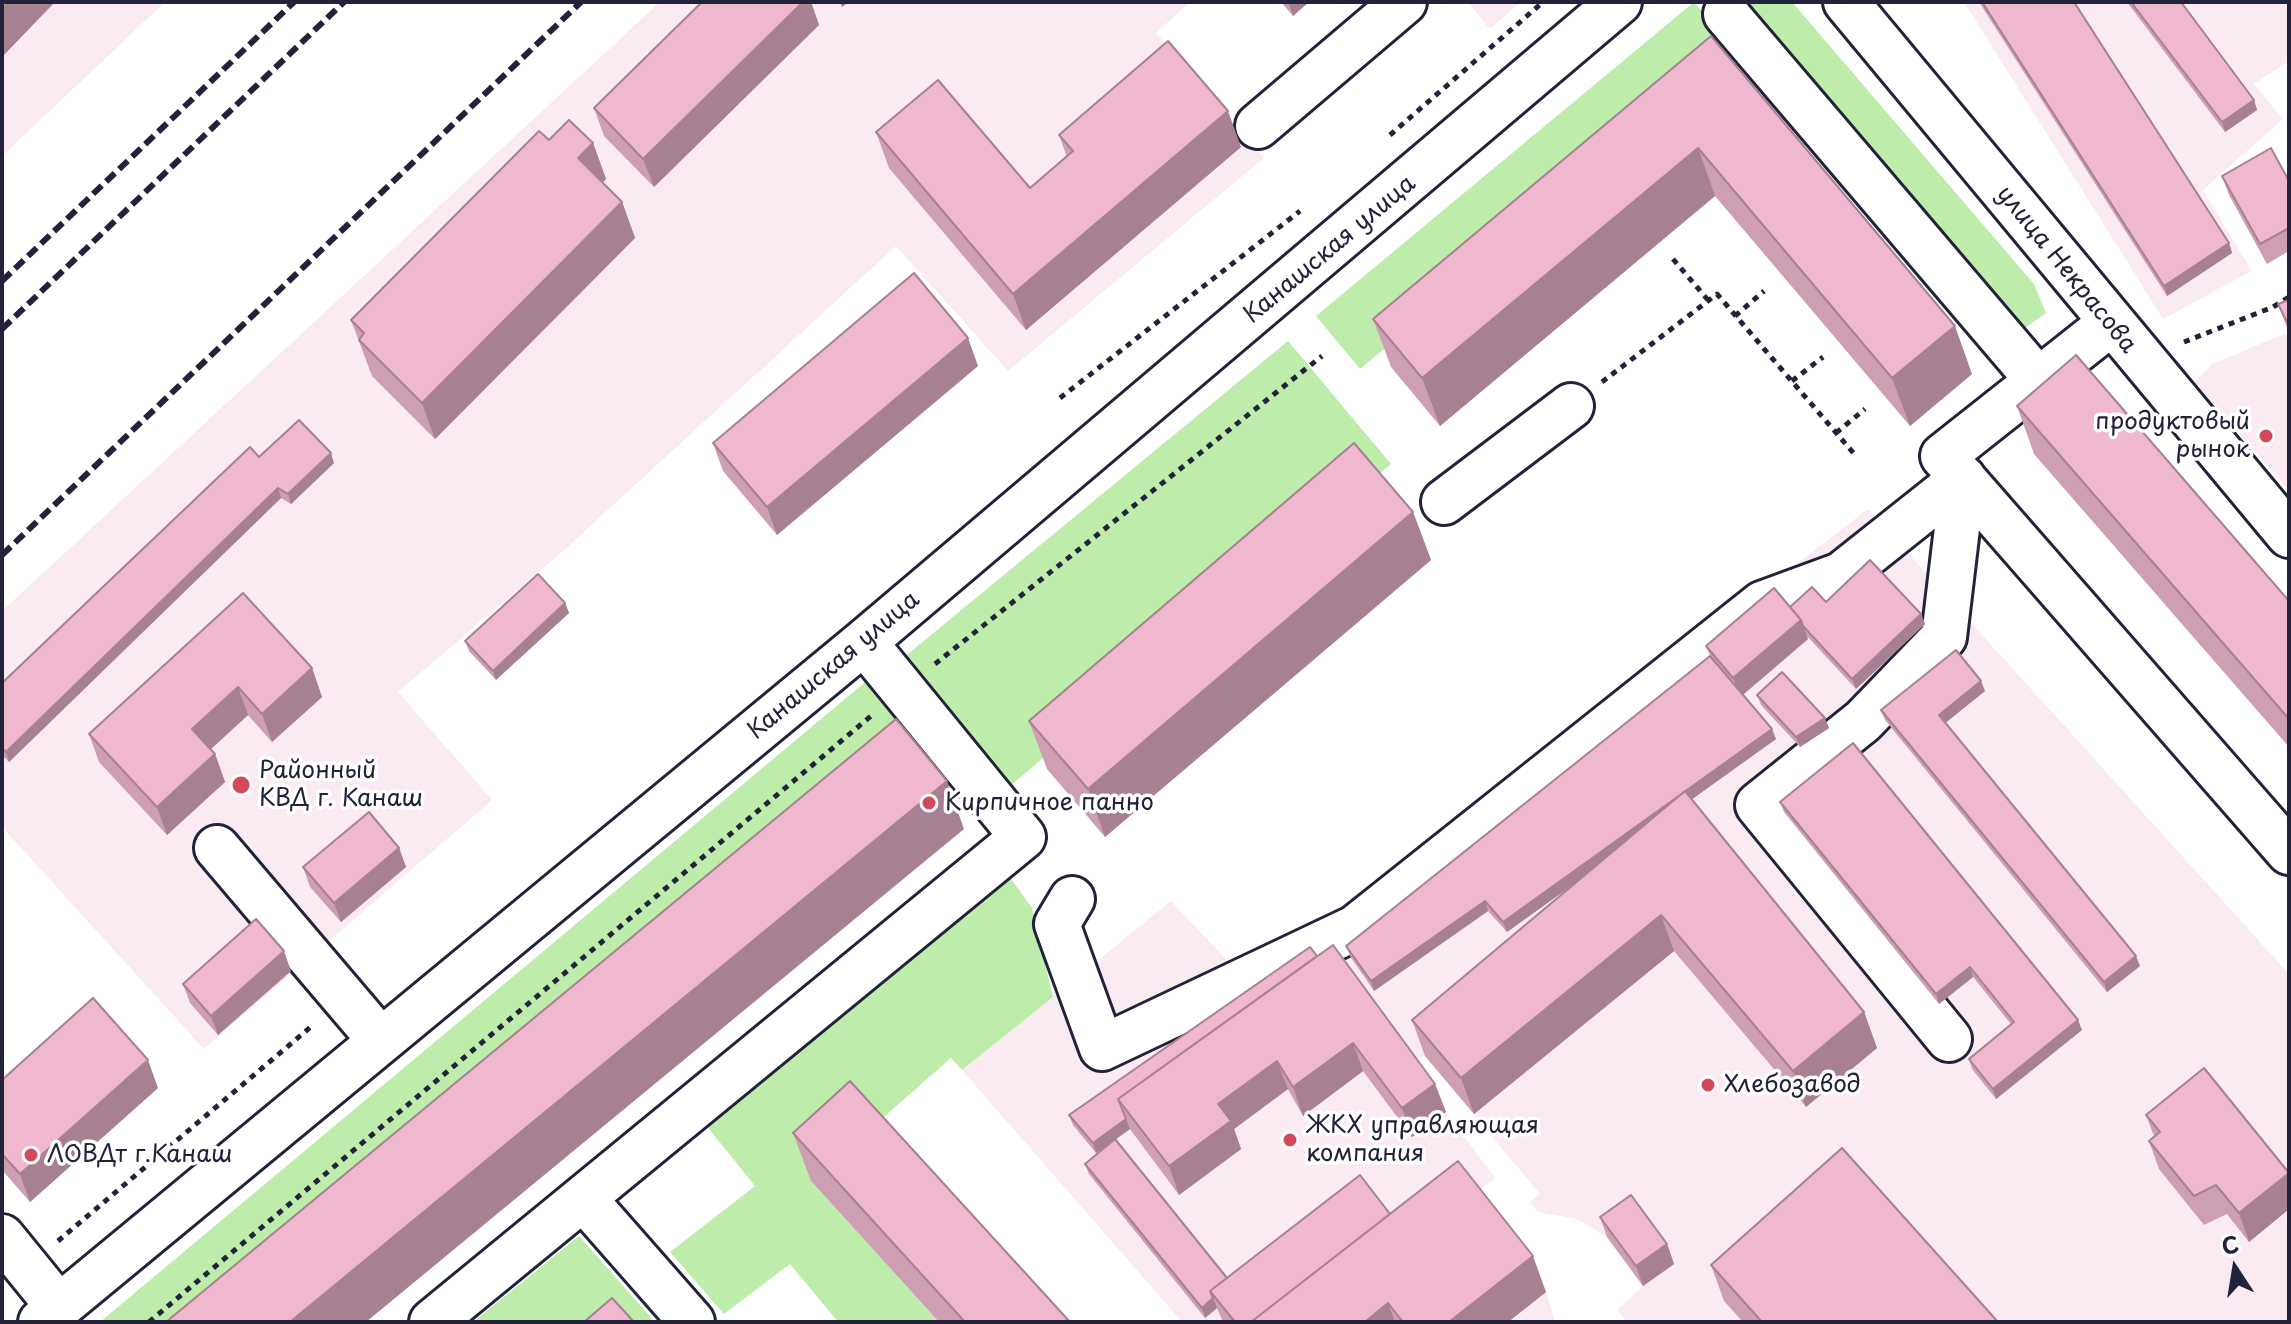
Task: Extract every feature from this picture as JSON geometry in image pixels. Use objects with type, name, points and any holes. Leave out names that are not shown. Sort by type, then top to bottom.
[{"type":"street","points":[[1258,126],[1404,2]]},
{"type":"street","name":"улица Некрасова","points":[[1846,2],[2289,535]]},
{"type":"street","name":"Канашская улица","points":[[50,1315],[864,642],[1285,289],[1601,7]]},
{"type":"street","points":[[1726,14],[2037,379]]},
{"type":"street","points":[[2111,323],[1943,456],[2289,852]]},
{"type":"street","points":[[1444,502],[1571,406]]},
{"type":"street","points":[[1072,899],[1057,924],[1102,1048],[1355,928],[1762,604],[1841,575],[1963,478]]},
{"type":"street","points":[[1949,1039],[1758,805],[1863,721],[1944,637],[1963,478]]},
{"type":"street","points":[[432,1322],[1023,837],[864,642]]},
{"type":"street","points":[[217,848],[381,1041]]},
{"type":"street","points":[[584,1199],[692,1322]]},
{"type":"street","points":[[14,1252],[50,1315]]},
{"type":"path","points":[[1389,136],[1543,2]]},
{"type":"path","points":[[1060,398],[1306,207]]},
{"type":"path","points":[[1673,259],[1708,300]]},
{"type":"path","points":[[1735,316],[1764,291]]},
{"type":"path","points":[[1571,406],[1717,294],[1856,456]]},
{"type":"path","points":[[2176,345],[2273,307],[2289,297]]},
{"type":"path","points":[[149,1322],[904,689],[1322,356]]},
{"type":"path","points":[[1792,381],[1823,357]]},
{"type":"path","points":[[1836,433],[1865,409]]},
{"type":"path","points":[[14,1252],[344,998]]},
{"type":"shaded area","points":[[2,2],[165,2],[2,156]]},
{"type":"shaded area","points":[[660,2],[1190,2],[1156,33],[1264,158],[1008,371],[896,246],[564,550],[398,692],[492,800],[204,1049],[2,827],[2,611]]},
{"type":"shaded area","points":[[1468,2],[1521,2],[1490,29]]},
{"type":"shaded area","points":[[1964,2],[2289,2],[2289,61],[2254,84],[2283,119],[2203,190],[2252,271],[2163,319]]},
{"type":"shaded area","name":"продуктовый рынок","points":[[2289,332],[2289,491],[2195,382],[2212,364]]},
{"type":"shaded area","points":[[1868,509],[2289,974],[2289,1322],[1627,1322],[1617,1310],[1643,1286],[1607,1237],[1577,1219],[1538,1212],[1530,1202],[1540,1194],[1425,1056],[1409,1062],[1495,1178],[1471,1197],[1546,1292],[1555,1322],[1182,1322],[962,1070],[1171,901],[1235,969],[1344,914]]},
{"type":"green space","points":[[1694,2],[1738,55],[1360,369],[1316,316]]},
{"type":"green space","points":[[1733,2],[1792,2],[2034,284],[2046,313],[2018,333]]},
{"type":"green space","points":[[1288,341],[1391,464],[1010,786],[903,658]]},
{"type":"green space","points":[[870,678],[912,722],[194,1322],[100,1322]]},
{"type":"green space","points":[[1009,876],[1032,908],[1053,997],[962,1070],[951,1058],[811,1181],[939,1322],[838,1322],[790,1264],[724,1314],[670,1252],[755,1186],[705,1124]]},
{"type":"green space","points":[[579,1236],[655,1322],[473,1322]]},
{"type":"building","points":[[702,2],[803,2],[643,159],[594,108]]},
{"type":"building","points":[[1982,2],[2074,2],[2229,243],[2164,286]]},
{"type":"building","points":[[2131,2],[2181,2],[2254,100],[2222,122]]},
{"type":"building","points":[[1711,36],[1955,326],[1892,378],[1698,148],[1422,378],[1373,319]]},
{"type":"building","points":[[1168,41],[1228,111],[1013,294],[876,132],[938,80],[1030,188],[1073,151],[1059,135]]},
{"type":"building","points":[[569,120],[593,143],[578,158],[622,202],[422,403],[359,340],[364,333],[351,320],[539,131],[549,140]]},
{"type":"building","points":[[2271,148],[2289,181],[2289,228],[2260,244],[2222,176]]},
{"type":"building","points":[[914,273],[968,338],[767,507],[713,443]]},
{"type":"building","points":[[2289,300],[2289,326],[2278,304]]},
{"type":"building","points":[[2076,355],[2289,601],[2289,719],[2017,406]]},
{"type":"building","points":[[299,420],[331,453],[288,494],[278,488],[6,752],[2,748],[2,683],[250,447],[259,457]]},
{"type":"building","points":[[1354,443],[1413,512],[1088,789],[1029,721]]},
{"type":"building","points":[[1870,560],[1921,614],[1852,679],[1803,626],[1790,607],[1812,587],[1826,602]]},
{"type":"building","points":[[538,574],[565,603],[493,671],[465,641]]},
{"type":"building","points":[[1774,588],[1801,620],[1733,678],[1706,646]]},
{"type":"building","points":[[243,593],[312,668],[262,714],[238,687],[192,729],[215,754],[157,807],[89,734]]},
{"type":"building","points":[[1956,650],[1981,681],[1939,715],[2136,956],[2104,982],[1881,710]]},
{"type":"building","points":[[1710,656],[1772,729],[1503,922],[1485,901],[1371,981],[1346,946]]},
{"type":"building","points":[[1782,672],[1825,718],[1796,737],[1757,695]]},
{"type":"building","points":[[896,719],[947,781],[290,1322],[166,1322]]},
{"type":"building","points":[[1853,743],[2078,1020],[1993,1089],[1969,1059],[2014,1022],[1970,967],[1936,994],[1780,802]]},
{"type":"building","points":[[1685,791],[1864,1012],[1793,1071],[1661,915],[1461,1078],[1412,1020]]},
{"type":"building","points":[[369,812],[399,848],[334,903],[303,867]]},
{"type":"building","points":[[256,919],[284,951],[211,1016],[183,984]]},
{"type":"building","points":[[1333,945],[1435,1084],[1402,1108],[1353,1043],[1293,1087],[1277,1061],[1218,1104],[1231,1121],[1169,1166],[1118,1099]]},
{"type":"building","points":[[1310,947],[1317,956],[1118,1099],[1126,1119],[1093,1143],[1069,1115]]},
{"type":"building","points":[[93,998],[148,1060],[20,1174],[2,1154],[2,1080]]},
{"type":"building","points":[[2204,1068],[2289,1173],[2239,1213],[2216,1185],[2194,1196],[2149,1141],[2160,1132],[2146,1115]]},
{"type":"building","points":[[850,1081],[1070,1322],[965,1322],[793,1133]]},
{"type":"building","points":[[1115,1139],[1227,1278],[1210,1291],[1213,1298],[1202,1308],[1085,1164]]},
{"type":"building","points":[[1842,1148],[1998,1322],[1762,1322],[1711,1265]]},
{"type":"building","points":[[1458,1161],[1533,1256],[1449,1322],[1403,1322],[1388,1303],[1365,1322],[1251,1322]]},
{"type":"building","points":[[1360,1175],[1390,1214],[1251,1322],[1235,1322],[1210,1291]]},
{"type":"building","points":[[1631,1195],[1667,1244],[1636,1266],[1600,1217]]},
{"type":"building","points":[[612,1298],[634,1322],[584,1322]]},
{"type":"railway","points":[[2,281],[294,2]]},
{"type":"railway","points":[[2,329],[344,2]]},
{"type":"railway","points":[[2,555],[581,2]]},
{"type":"place","name":"продуктовый рынок","points":[[2266,436]]},
{"type":"place","name":"Районный КВД г. Канаш","points":[[241,785]]},
{"type":"place","name":"Кирпичное панно","points":[[929,803]]},
{"type":"place","name":"Хлебозавод","points":[[1708,1085]]},
{"type":"place","name":"ЖКХ управляющая компания","points":[[1290,1140]]},
{"type":"place","name":"ЛОВДт г.Канаш","points":[[31,1155]]}]
